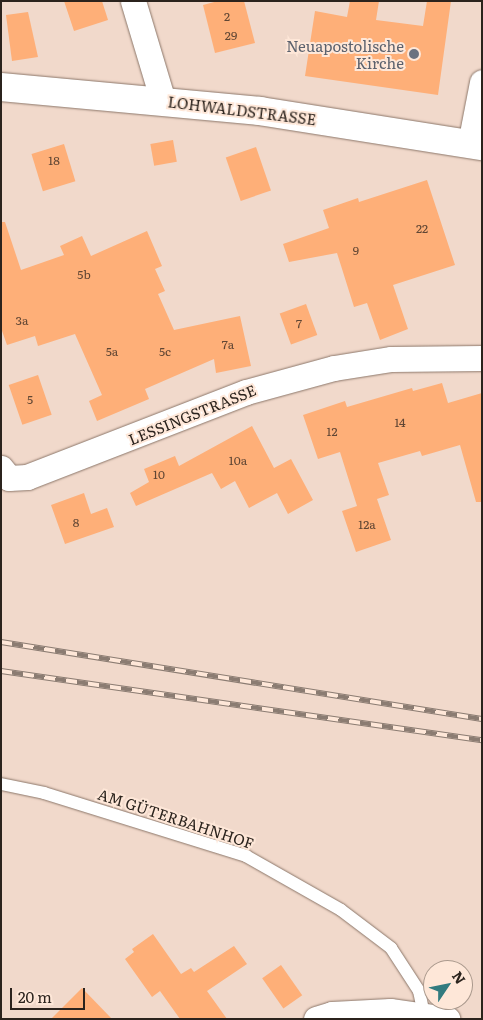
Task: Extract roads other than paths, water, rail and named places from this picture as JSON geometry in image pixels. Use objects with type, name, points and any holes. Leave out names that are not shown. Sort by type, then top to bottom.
[{"type":"street","points":[[133,1],[163,101]]},
{"type":"street","points":[[476,145],[482,82]]},
{"type":"street","name":"LOHWALDSTRASSE","points":[[1,87],[163,101],[335,121],[476,145]]},
{"type":"street","name":"LESSINGSTRASSE","points":[[1,468],[9,478],[28,477],[246,392],[334,368],[399,359],[482,358]]},
{"type":"street","points":[[316,1019],[360,1012],[435,1017]]},
{"type":"lane","name":"AM GÜTERBAHNHOF","points":[[1,784],[44,793],[246,856],[341,910],[391,948],[435,1017]]},
{"type":"railway","points":[[1,642],[482,719]]},
{"type":"railway","points":[[1,671],[482,740]]},
{"type":"place","name":"Neuapostolische Kirche","points":[[414,54]]}]
